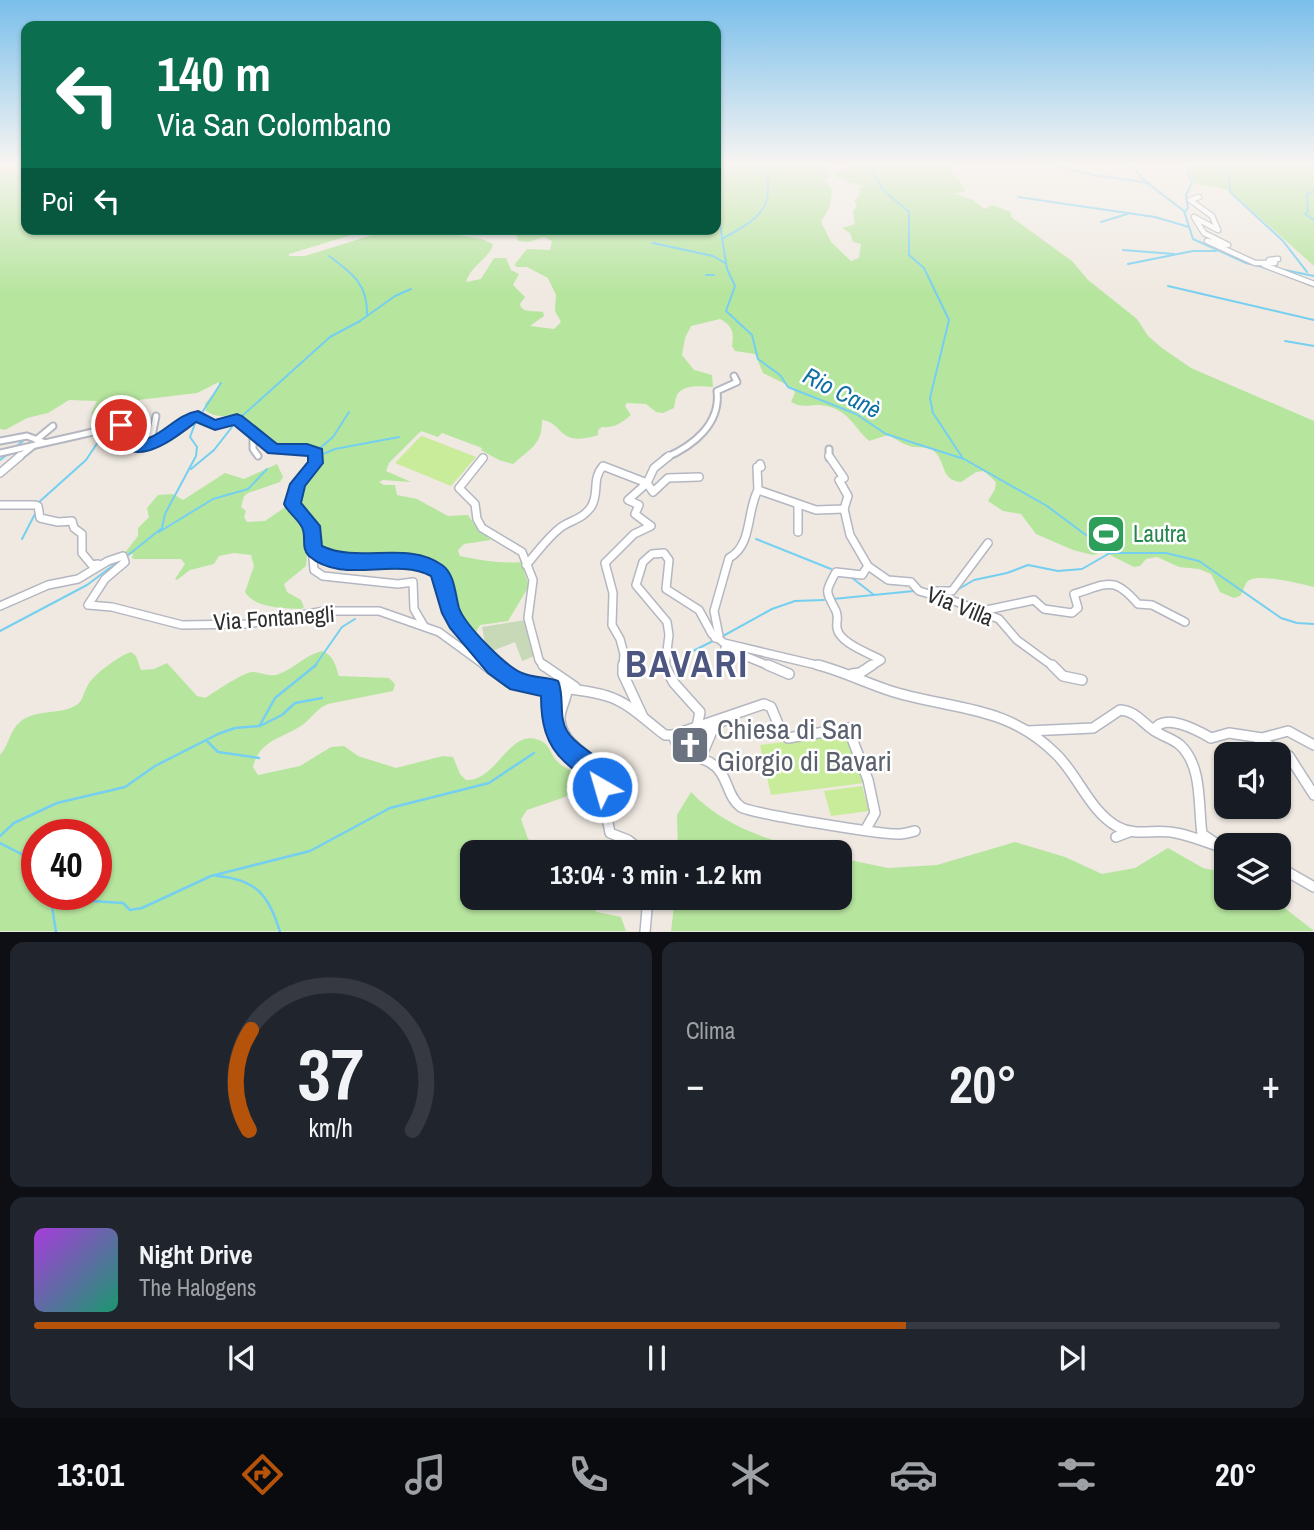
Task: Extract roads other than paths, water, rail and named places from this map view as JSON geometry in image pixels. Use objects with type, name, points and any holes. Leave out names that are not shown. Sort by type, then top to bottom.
[{"type":"street","points":[[1199,206],[1213,217],[1218,230],[1194,217],[1204,233],[1228,245],[1207,241],[1266,267],[1301,275],[1314,284]]},
{"type":"street","points":[[1266,267],[1275,263],[1269,260],[1278,259]]},
{"type":"street","points":[[644,719],[623,674],[624,654],[612,625],[613,593],[605,563],[621,546],[651,526],[635,514],[639,505],[628,500],[647,484],[654,468],[663,459],[679,453],[712,425],[719,406],[717,391],[737,382],[734,376]]},
{"type":"street","points":[[116,433],[128,425],[132,409]]},
{"type":"street","points":[[116,416],[126,416],[122,428],[116,433]]},
{"type":"street","points":[[0,453],[35,442],[45,443],[102,430],[142,438],[152,436],[156,416]]},
{"type":"street","points":[[116,433],[128,445],[148,446],[166,438],[189,419],[198,416],[215,425],[241,420],[276,450],[307,450],[316,453],[316,463],[298,484],[292,504],[312,526],[314,570],[323,576],[414,582],[414,609],[424,626]]},
{"type":"street","points":[[0,473],[53,426]]},
{"type":"street","points":[[253,433],[253,449],[258,456]]},
{"type":"street","points":[[0,441],[27,436],[35,442]]},
{"type":"street","points":[[829,449],[829,458],[844,478],[839,480],[848,496],[844,509],[850,535],[868,565],[862,575],[836,572],[827,589],[827,600],[840,618],[837,629],[841,636],[881,660],[860,673],[850,674]]},
{"type":"street","points":[[484,458],[459,488],[475,504],[477,519],[482,528],[522,552],[533,582],[528,618],[539,660],[545,669],[577,688]]},
{"type":"street","points":[[715,638],[719,636],[714,611],[729,558],[737,554],[747,540],[750,509],[758,490],[757,467],[761,467],[760,464]]},
{"type":"street","points":[[526,565],[561,527],[575,523],[590,508],[594,500],[594,482],[600,468],[609,467],[647,484],[655,492],[668,478],[693,480],[699,477]]},
{"type":"street","points":[[758,490],[818,510],[844,509]]},
{"type":"street","points":[[0,505],[35,505],[38,506],[40,518],[58,522],[72,521],[74,528],[82,534],[82,550],[88,561],[93,565],[108,561]]},
{"type":"street","points":[[798,505],[798,532]]},
{"type":"street","points":[[933,594],[935,591],[952,591],[988,543]]},
{"type":"street","points":[[312,547],[320,555],[336,561],[407,561],[424,564],[437,571],[443,580],[451,613],[457,622],[495,666],[518,682],[551,688],[577,688],[613,698],[665,735],[713,729]]},
{"type":"street","points":[[700,731],[701,712],[674,683],[664,665],[669,635],[667,622],[636,585],[637,574],[649,554],[660,552],[667,556],[669,562],[666,589],[699,610],[715,638],[724,643],[850,674],[899,693],[980,709],[1028,731],[1056,754],[1105,817],[1117,827],[1131,832]]},
{"type":"street","name":"Via Fontanegli","points":[[108,561],[123,556],[125,560],[105,579],[89,600],[88,605],[91,607],[112,607],[182,625],[247,624],[321,612],[379,611],[439,632],[508,682],[518,682]]},
{"type":"street","points":[[0,606],[48,585],[78,579],[108,561]]},
{"type":"street","name":"Via Villa","points":[[868,565],[887,580],[900,584],[910,581],[919,591],[995,617],[1017,640],[1045,658],[1063,676],[1082,680]]},
{"type":"street","points":[[981,611],[1034,600],[1044,609],[1072,613],[1078,608],[1074,594],[1112,583],[1124,588],[1138,604],[1152,605],[1185,622]]},
{"type":"street","points":[[724,643],[725,648],[789,674]]},
{"type":"street","points":[[566,687],[567,698],[559,710],[560,723],[570,744],[597,767],[610,833],[628,840]]},
{"type":"street","points":[[551,688],[552,719],[558,737],[599,777]]},
{"type":"street","points":[[700,731],[750,707],[764,704],[771,707],[781,731],[788,738],[849,729],[868,780],[874,807],[874,817],[866,829]]},
{"type":"street","points":[[1028,731],[1093,728],[1120,710],[1136,714],[1154,730],[1180,745],[1192,760],[1202,834],[1214,840]]},
{"type":"street","points":[[704,750],[713,729],[724,719]]},
{"type":"street","points":[[1154,730],[1157,724],[1175,723],[1195,728],[1212,738],[1229,733],[1277,746],[1293,757],[1312,793]]},
{"type":"street","points":[[1254,738],[1290,732],[1314,745]]},
{"type":"street","points":[[673,735],[679,752],[690,759],[706,759],[719,769],[733,800],[742,808],[831,825],[898,834],[915,831]]},
{"type":"street","points":[[1116,837],[1131,832],[1167,831],[1214,845]]},
{"type":"street","points":[[1291,874],[1314,887]]},
{"type":"street","points":[[645,932],[648,910]]},
{"type":"waterway","points":[[722,239],[752,221],[764,206]]},
{"type":"waterway","points":[[902,206],[909,212],[909,255],[924,268],[949,320],[930,398],[933,413],[962,457]]},
{"type":"waterway","points":[[1083,206],[1155,217],[1189,227]]},
{"type":"waterway","points":[[1178,206],[1184,211],[1193,239],[1246,263],[1267,268]]},
{"type":"waterway","points":[[1185,212],[1188,206]]},
{"type":"waterway","points":[[1246,206],[1283,241],[1307,272]]},
{"type":"waterway","points":[[1308,206],[1305,214],[1314,220]]},
{"type":"waterway","points":[[1101,222],[1127,214]]},
{"type":"waterway","name":"Rio Canè","points":[[721,231],[722,239]]},
{"type":"waterway","name":"Rio Canè","points":[[722,239],[727,269],[735,286],[726,311],[752,335],[758,359],[780,375],[788,387],[856,414],[886,434],[964,459],[1047,506],[1110,553]]},
{"type":"waterway","points":[[653,243],[713,256],[725,263]]},
{"type":"waterway","points":[[1123,250],[1174,254]]},
{"type":"waterway","points":[[1128,264],[1193,251],[1216,251]]},
{"type":"waterway","points":[[329,256],[357,280],[365,295],[367,315]]},
{"type":"waterway","points":[[1280,269],[1314,276]]},
{"type":"waterway","points":[[706,275],[714,275]]},
{"type":"waterway","points":[[1168,286],[1314,320]]},
{"type":"waterway","points":[[241,417],[330,337],[360,321],[395,296],[411,289]]},
{"type":"waterway","points":[[1285,341],[1314,346]]},
{"type":"waterway","points":[[203,411],[221,383]]},
{"type":"waterway","points":[[319,449],[333,437],[349,412]]},
{"type":"waterway","points":[[127,556],[162,528],[165,514],[196,456],[197,447],[190,437],[196,421]]},
{"type":"waterway","points":[[191,469],[214,450],[232,427]]},
{"type":"waterway","points":[[323,454],[335,449],[399,437]]},
{"type":"waterway","points":[[17,446],[26,438]]},
{"type":"waterway","points":[[38,503],[86,460],[98,442]]},
{"type":"waterway","points":[[0,460],[8,454]]},
{"type":"waterway","points":[[159,532],[213,499],[248,489],[267,469]]},
{"type":"waterway","points":[[22,539],[36,512]]},
{"type":"waterway","points":[[756,539],[831,569]]},
{"type":"waterway","points":[[957,590],[974,580],[1028,565],[1058,571],[1082,569],[1110,553]]},
{"type":"waterway","points":[[1110,553],[1166,553],[1199,561],[1281,618],[1314,624]]},
{"type":"waterway","points":[[0,631],[87,585],[119,561]]},
{"type":"waterway","points":[[851,577],[874,595]]},
{"type":"waterway","points":[[874,595],[914,591]]},
{"type":"waterway","points":[[833,599],[874,595]]},
{"type":"waterway","points":[[723,636],[772,609],[795,601],[824,600]]},
{"type":"waterway","points":[[315,666],[342,627],[355,619]]},
{"type":"waterway","points":[[691,652],[715,640]]},
{"type":"waterway","points":[[260,725],[275,698],[315,666]]},
{"type":"waterway","points":[[0,836],[14,823],[57,803],[125,787],[155,766],[218,734],[235,728],[260,726],[282,715],[295,703],[322,698]]},
{"type":"waterway","points":[[207,741],[218,752],[259,758]]},
{"type":"waterway","points":[[112,902],[123,903],[130,910],[142,908],[211,876],[310,851],[390,808],[489,783],[534,753]]},
{"type":"waterway","points":[[0,843],[21,854]]},
{"type":"waterway","points":[[216,876],[241,881],[259,891],[271,908],[280,932]]},
{"type":"waterway","points":[[53,910],[56,932]]},
{"type":"place","name":"Lautra","points":[[1106,534]]},
{"type":"place","name":"Chiesa di San Giorgio di Bavari","points":[[690,745]]},
{"type":"district","name":"BAVARI","points":[[687,664]]}]
